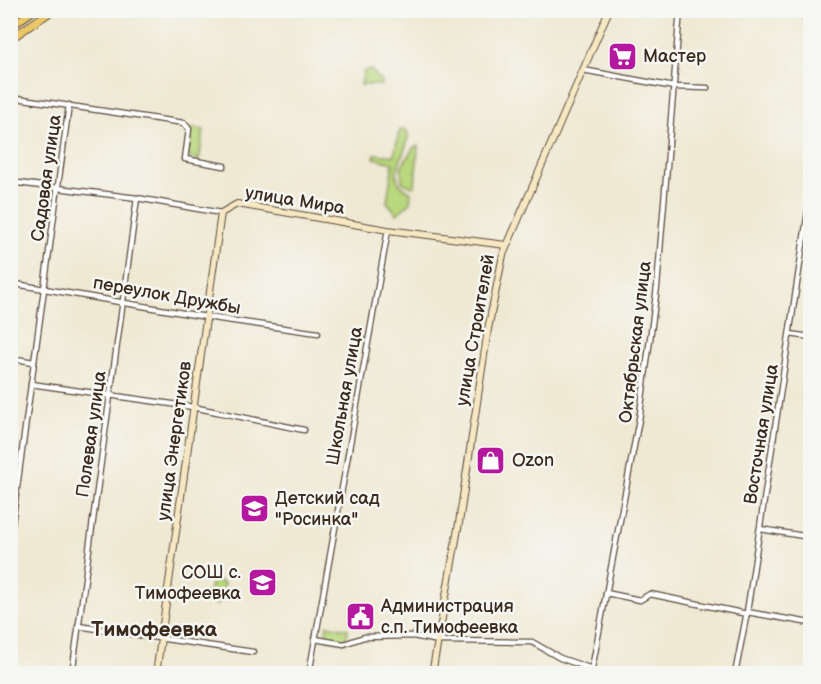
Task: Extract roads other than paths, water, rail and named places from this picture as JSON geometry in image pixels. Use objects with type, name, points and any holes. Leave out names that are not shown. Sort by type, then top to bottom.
[{"type":"main road","points":[[10,27],[34,10]]},
{"type":"main road","points":[[10,39],[52,10]]},
{"type":"street","name":"улица Строителей","points":[[432,674],[488,329],[506,244],[609,10]]},
{"type":"street","name":"Октябрьская улица","points":[[592,671],[640,414],[654,310],[680,10]]},
{"type":"street","points":[[752,10],[810,16]]},
{"type":"street","points":[[582,70],[674,87],[707,88]]},
{"type":"street","points":[[10,98],[184,123],[189,129],[185,159],[224,166]]},
{"type":"street","name":"Садовая улица","points":[[10,539],[69,105]]},
{"type":"street","name":"улица Мира","points":[[10,182],[137,198],[221,213],[237,204],[388,230],[506,244]]},
{"type":"street","name":"Полевая улица","points":[[72,674],[137,198]]},
{"type":"street","name":"Восточная улица","points":[[735,674],[747,613],[810,198]]},
{"type":"street","name":"улица Энергетиков","points":[[156,674],[221,213]]},
{"type":"street","name":"Школьная улица","points":[[309,674],[388,230]]},
{"type":"street","name":"переулок Дружбы","points":[[10,283],[206,317],[318,333]]},
{"type":"street","points":[[790,334],[810,337]]},
{"type":"street","points":[[10,358],[34,362]]},
{"type":"street","points":[[31,384],[193,407],[304,430]]},
{"type":"street","points":[[760,529],[810,537]]},
{"type":"street","points":[[606,593],[640,600],[650,594],[810,623]]},
{"type":"street","points":[[78,626],[253,652]]},
{"type":"street","points":[[315,639],[344,644],[364,636],[412,636],[439,641],[532,642],[560,658],[592,671]]},
{"type":"place","name":"Мастер","points":[[622,56]]},
{"type":"place","name":"Ozon","points":[[491,460]]},
{"type":"place","name":"Детский сад \"Росинка\"","points":[[254,508]]},
{"type":"place","name":"СОШ с. Тимофеевка","points":[[262,582]]},
{"type":"place","name":"Администрация с.п. Тимофеевка","points":[[360,616]]},
{"type":"district","name":"Тимофеевка","points":[[154,629]]}]
